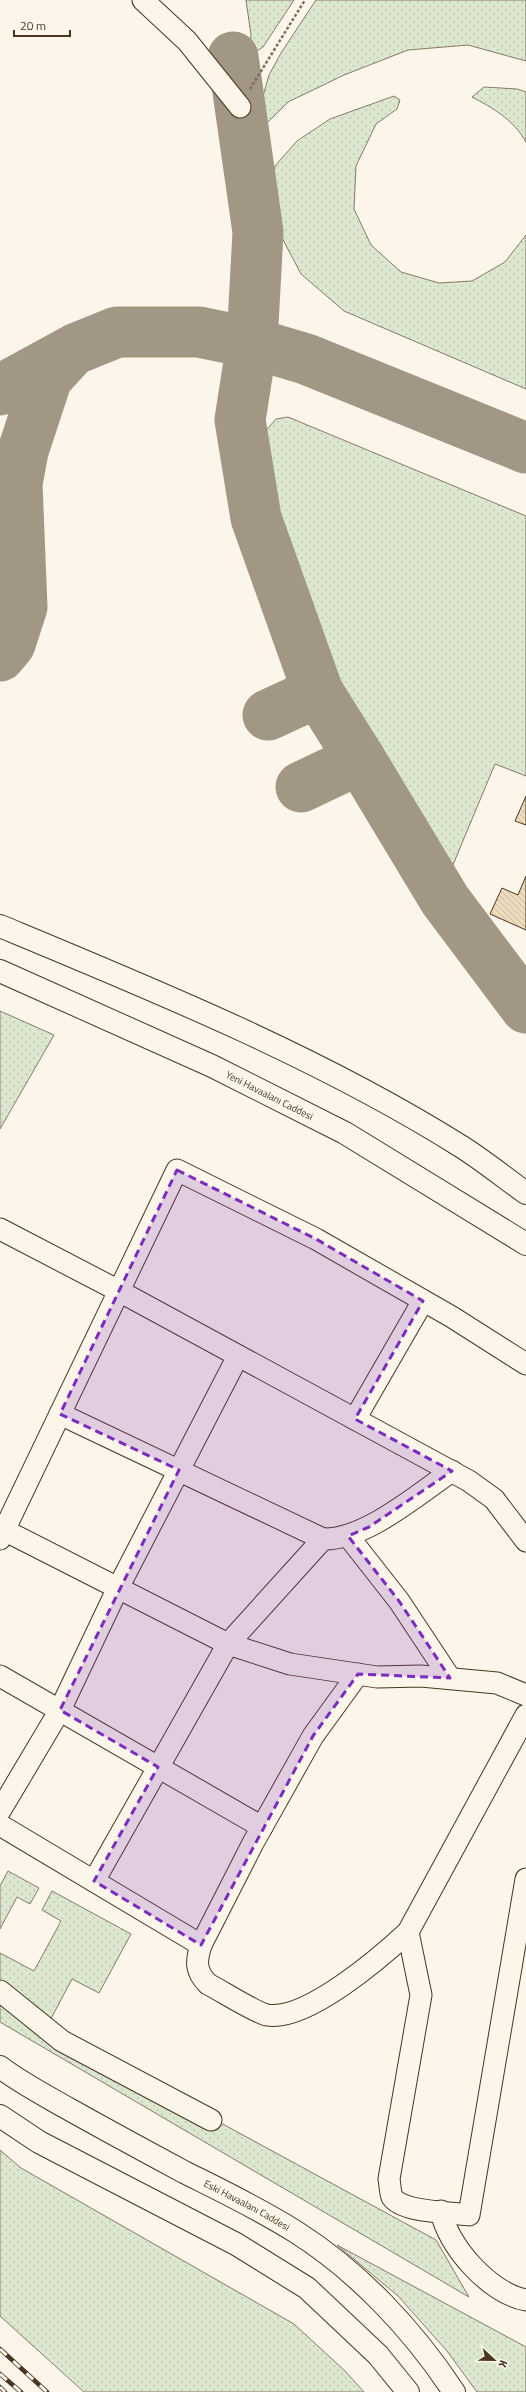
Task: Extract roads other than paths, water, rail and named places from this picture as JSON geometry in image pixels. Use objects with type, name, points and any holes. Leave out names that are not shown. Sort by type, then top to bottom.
[{"type":"main road","points":[[0,926],[216,1019],[370,1095],[462,1148],[526,1192]]},
{"type":"main road","name":"Yeni Havaalanı Caddesi","points":[[0,972],[212,1066],[345,1133],[526,1244]]},
{"type":"main road","name":"Eski Havaalanı Caddesi","points":[[0,2068],[14,2078],[105,2130],[248,2204],[297,2232],[337,2262],[378,2299],[412,2335],[454,2392]]},
{"type":"main road","points":[[0,2116],[52,2148],[236,2244],[307,2288],[378,2354],[408,2392]]},
{"type":"street","points":[[143,0],[187,41],[240,107]]},
{"type":"street","points":[[526,1364],[424,1300],[316,1240],[177,1170],[2,1533],[228,1644],[290,1664],[377,1677],[421,1676],[497,1683],[526,1695]]},
{"type":"street","points":[[0,1229],[119,1291],[469,1481],[494,1500],[526,1541]]},
{"type":"street","points":[[354,1419],[424,1300]]},
{"type":"street","points":[[0,1811],[60,1710],[117,1590],[238,1356]]},
{"type":"street","points":[[60,1414],[323,1539],[337,1540],[369,1527],[452,1471]]},
{"type":"street","points":[[348,1536],[400,1601],[450,1678]]},
{"type":"street","points":[[94,1881],[228,1644],[323,1539]]},
{"type":"street","points":[[358,1674],[313,1736],[262,1827],[201,1945],[196,1966],[201,1977],[208,1984],[266,2015],[282,2015],[298,2010],[348,1981],[383,1955],[408,1932],[526,1715]]},
{"type":"street","points":[[0,1676],[262,1827]]},
{"type":"street","points":[[0,1825],[201,1945]]},
{"type":"street","points":[[408,1932],[421,1995],[389,2179],[392,2196],[398,2203],[413,2209],[469,2214],[526,1885]]},
{"type":"street","points":[[0,1991],[62,2041],[211,2120]]},
{"type":"street","points":[[441,2211],[443,2222],[450,2235],[474,2269],[515,2298],[526,2300]]},
{"type":"railway","points":[[0,2349],[47,2392]]},
{"type":"railway","points":[[0,2374],[21,2392]]},
{"type":"railway","points":[[0,2387],[5,2392]]}]
